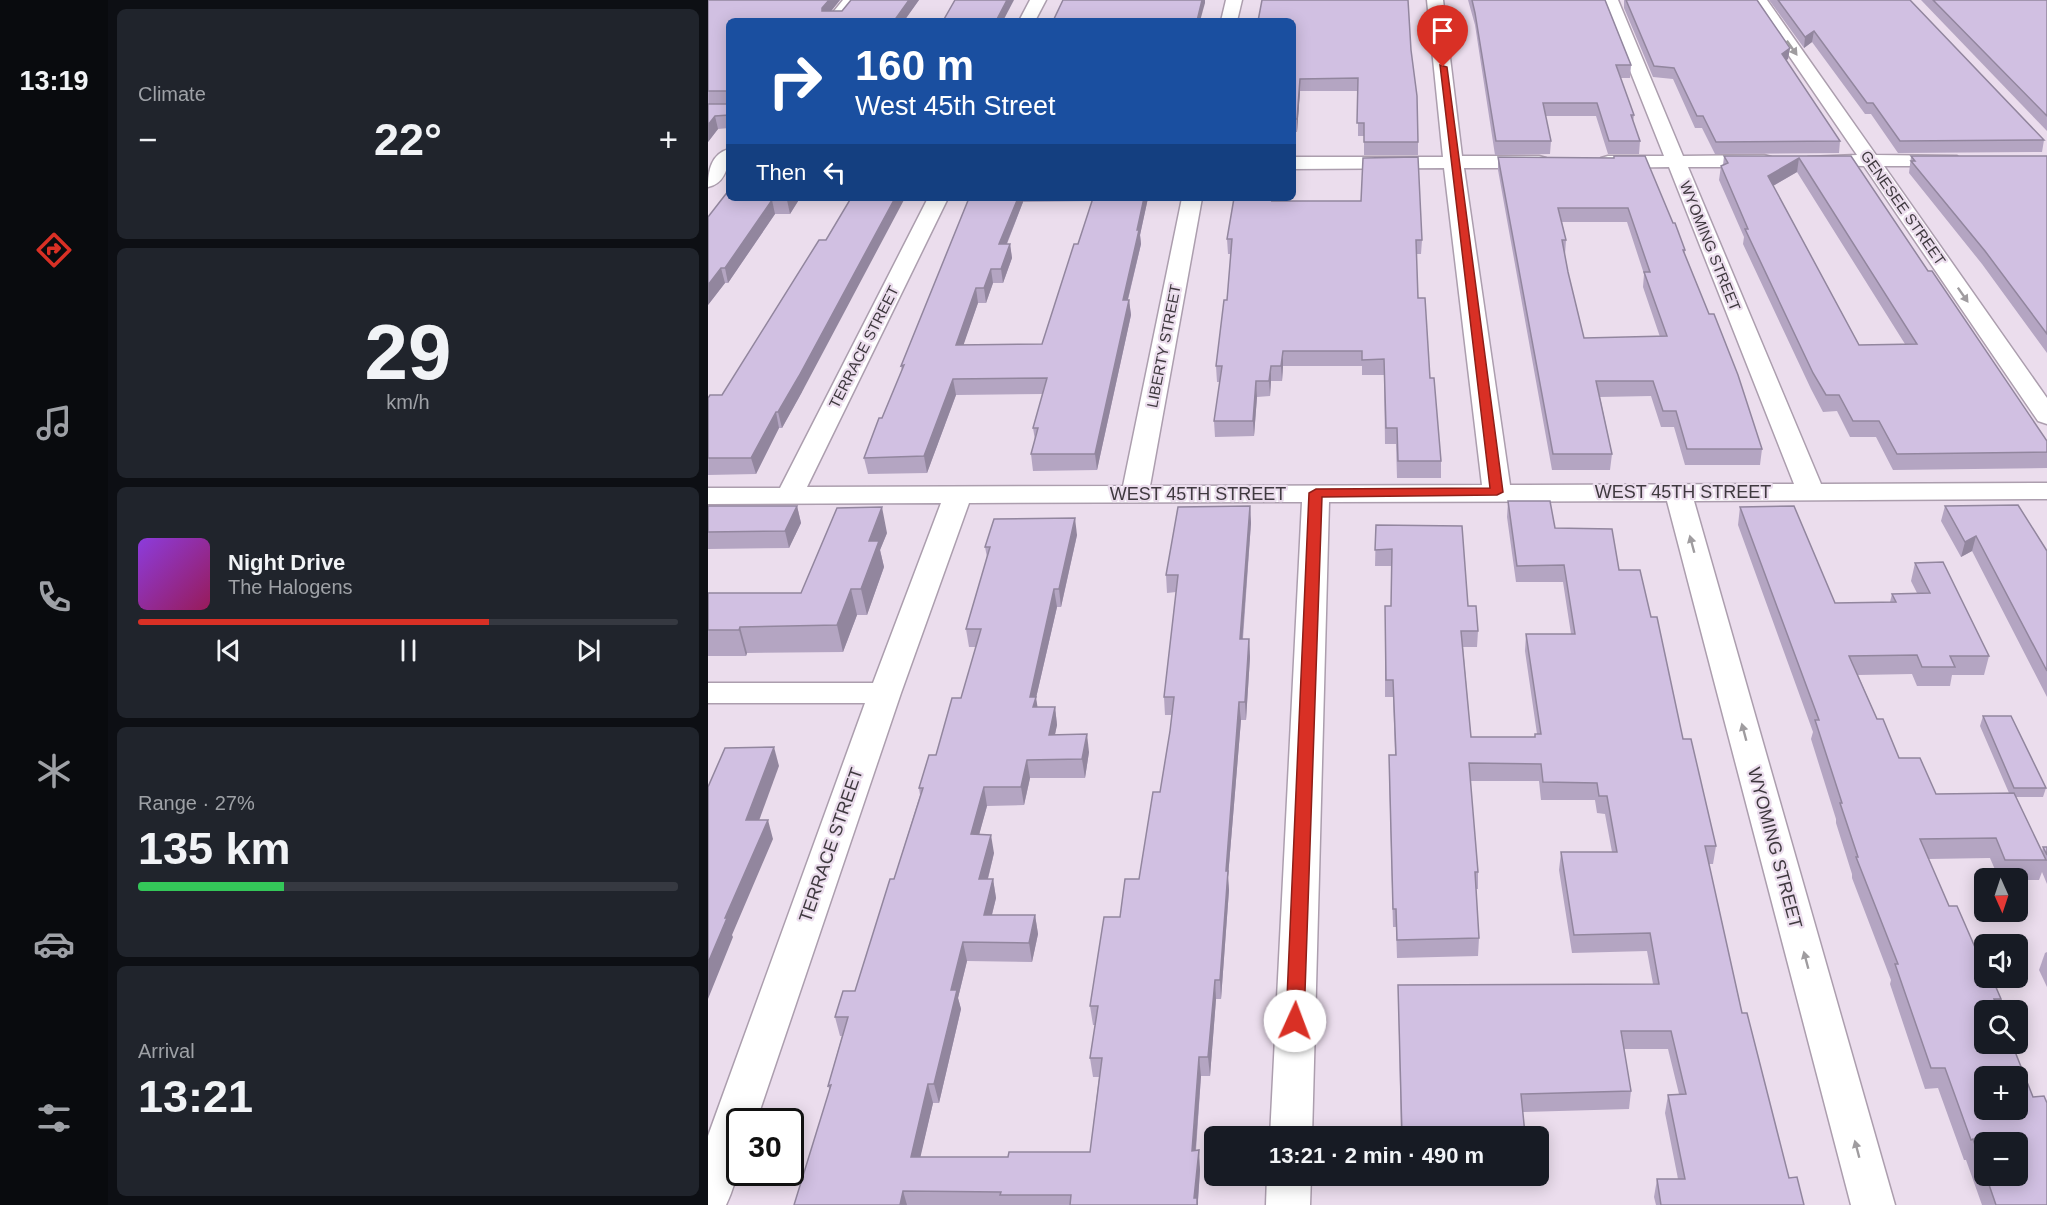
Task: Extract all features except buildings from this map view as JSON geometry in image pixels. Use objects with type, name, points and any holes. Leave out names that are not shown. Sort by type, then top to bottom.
[{"type":"street","points":[[836,18],[850,0]]},
{"type":"street","points":[[1029,18],[1038,0]]},
{"type":"street","points":[[1230,18],[1234,0]]},
{"type":"street","points":[[1435,0],[1453,162],[1497,492]]},
{"type":"street","name":"WYOMING STREET","points":[[1610,0],[1811,492]]},
{"type":"street","name":"GENESEE STREET","points":[[1759,0],[2047,416]]},
{"type":"street","points":[[708,181],[726,159]]},
{"type":"street","points":[[1593,162],[1968,160]]},
{"type":"street","points":[[1296,163],[1558,162]]},
{"type":"street","name":"TERRACE STREET","points":[[789,496],[936,201]]},
{"type":"street","name":"LIBERTY STREET","points":[[1136,494],[1191,201]]},
{"type":"street","name":"WEST 45TH STREET","points":[[708,496],[2047,491]]},
{"type":"street","name":"WYOMING STREET","points":[[1678,492],[1872,1205]]},
{"type":"street","points":[[1291,1126],[1316,493]]},
{"type":"street","name":"TERRACE STREET","points":[[708,1197],[885,693],[958,495]]},
{"type":"street","points":[[708,693],[885,693]]},
{"type":"street","points":[[1288,1205],[1289,1186]]},
{"type":"route","points":[[1295,1021],[1316,493],[1497,492],[1454,169],[1443,67]]}]
